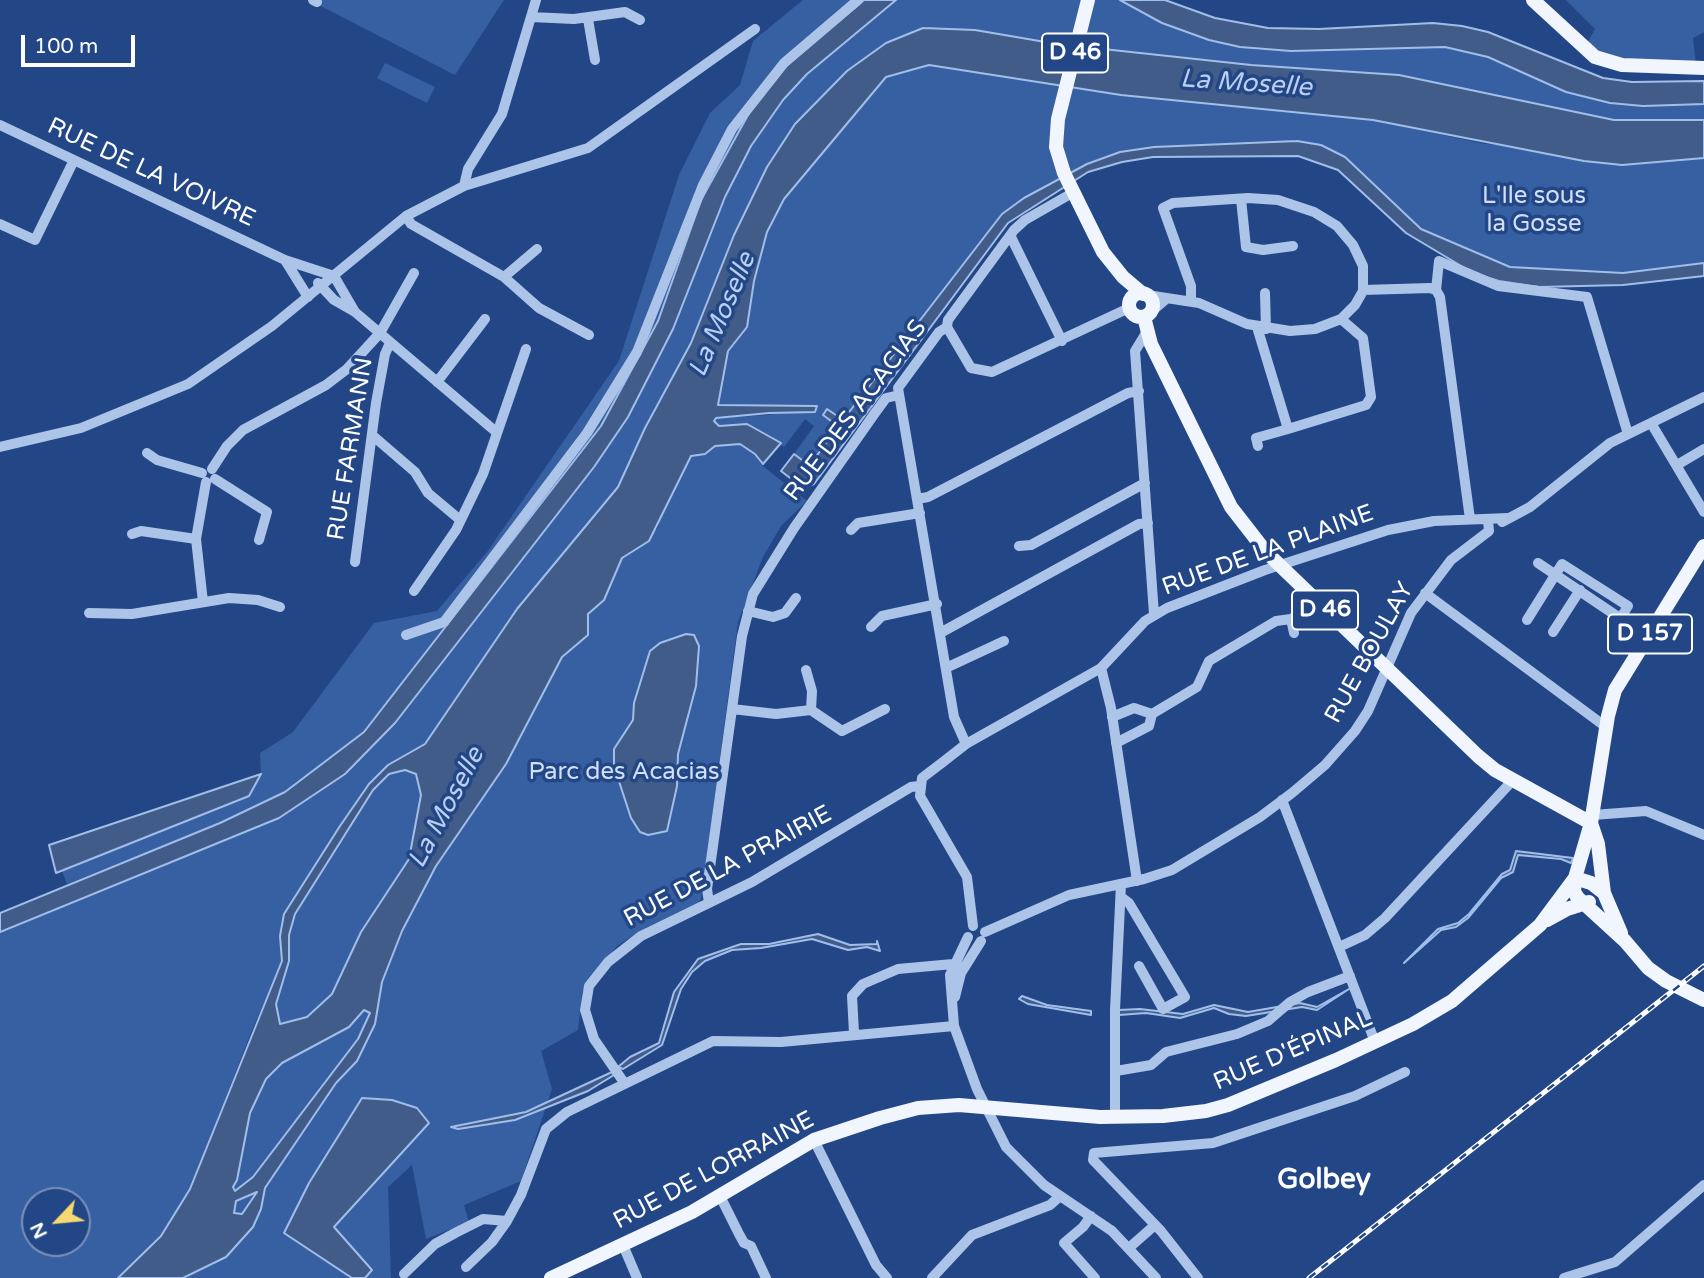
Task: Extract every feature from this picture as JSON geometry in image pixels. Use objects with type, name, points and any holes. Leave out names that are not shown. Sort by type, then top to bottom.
[{"type":"main road","name":"D 46","points":[[1072,190],[1056,147],[1088,0]]},
{"type":"main road","points":[[1533,0],[1591,53],[1622,65],[1704,68]]},
{"type":"main road","points":[[1072,190],[1103,252],[1138,299],[1152,302],[1147,314],[1134,316],[1138,299]]},
{"type":"main road","name":"D 46","points":[[1147,314],[1146,333],[1231,507],[1279,566],[1478,757],[1513,780],[1592,819]]},
{"type":"main road","name":"D 157","points":[[1584,905],[1604,893],[1592,819],[1606,727],[1615,690],[1704,546]]},
{"type":"main road","name":"RUE D'ÉPINAL","points":[[1540,925],[1575,878],[1592,819]]},
{"type":"main road","points":[[1625,941],[1604,893],[1591,883],[1575,878],[1574,892],[1584,905],[1625,941],[1656,975],[1704,1000]]},
{"type":"main road","name":"RUE D'ÉPINAL","points":[[985,1105],[1115,1116],[1163,1116],[1228,1105],[1375,1042],[1452,1001],[1540,925],[1567,909],[1584,905]]},
{"type":"main road","name":"RUE DE LORRAINE","points":[[551,1278],[720,1196],[814,1140],[918,1108],[985,1105]]},
{"type":"street","points":[[464,186],[468,169],[502,114],[536,0]]},
{"type":"street","points":[[406,635],[444,622],[587,433],[637,352],[703,185],[732,129],[784,63],[858,0]]},
{"type":"street","points":[[531,17],[588,19],[625,12],[640,20]]},
{"type":"street","points":[[588,19],[595,60]]},
{"type":"street","points":[[0,447],[82,428],[188,384],[230,357],[321,287],[406,216],[464,186],[588,148],[755,29]]},
{"type":"street","name":"RUE DE LA VOIVRE","points":[[0,125],[285,260],[334,276]]},
{"type":"street","points":[[0,224],[34,240],[74,160]]},
{"type":"street","name":"RUE DES ACACIAS","points":[[709,904],[707,889],[732,709],[753,594],[771,563],[886,398],[899,395],[902,381],[939,332],[947,327],[970,290],[1011,237],[1025,220],[1072,190]]},
{"type":"street","points":[[1241,199],[1246,247],[1263,250],[1293,246]]},
{"type":"street","points":[[947,327],[966,362],[983,372],[992,372],[1062,341],[1138,299],[1165,300],[1190,296],[1262,328],[1315,329],[1341,319],[1355,305],[1363,290],[1363,266],[1353,245],[1337,226],[1314,212],[1278,200],[1173,203],[1163,208],[1191,286],[1190,296]]},
{"type":"street","points":[[406,216],[411,224],[504,277],[539,308],[589,335]]},
{"type":"street","points":[[1011,237],[1062,341]]},
{"type":"street","points":[[504,277],[537,248]]},
{"type":"street","points":[[285,260],[308,297]]},
{"type":"street","points":[[1470,519],[1445,329],[1436,290],[1436,267],[1439,261],[1498,286],[1587,297],[1628,434]]},
{"type":"street","points":[[309,268],[321,287],[334,300],[355,312],[495,431]]},
{"type":"street","points":[[203,602],[196,539],[209,476],[227,446],[243,430],[326,385],[347,369],[380,333],[414,273]]},
{"type":"street","points":[[334,276],[355,312]]},
{"type":"street","points":[[1363,290],[1436,290]]},
{"type":"street","points":[[1265,293],[1262,328],[1288,429]]},
{"type":"street","points":[[1147,314],[1165,300]]},
{"type":"street","points":[[437,382],[485,319]]},
{"type":"street","points":[[1258,446],[1256,438],[1366,405],[1371,397],[1363,338],[1341,319]]},
{"type":"street","points":[[1146,333],[1135,351],[1154,614]]},
{"type":"street","name":"RUE FARMANN","points":[[355,562],[372,435],[385,354],[390,343]]},
{"type":"street","points":[[414,591],[435,565],[456,530],[483,474],[495,442],[495,431],[526,349]]},
{"type":"street","points":[[917,499],[928,497],[1128,393],[1139,391]]},
{"type":"street","points":[[899,395],[948,667],[954,717],[967,744]]},
{"type":"street","name":"RUE BOULAY","points":[[983,937],[1069,895],[1137,881],[1171,870],[1282,800],[1325,765],[1355,731],[1410,613],[1451,560],[1489,525],[1530,507],[1578,466],[1628,434],[1704,397]]},
{"type":"street","points":[[1651,423],[1704,512]]},
{"type":"street","points":[[372,435],[415,472],[428,493],[459,519]]},
{"type":"street","points":[[1677,465],[1704,449]]},
{"type":"street","points":[[147,453],[157,460],[209,476],[267,512],[268,518],[259,540]]},
{"type":"street","points":[[1019,546],[1031,545],[1145,484]]},
{"type":"street","points":[[851,530],[858,523],[920,513]]},
{"type":"street","name":"RUE DE LA PLAINE","points":[[919,786],[922,778],[967,744],[1101,668],[1154,614],[1212,589],[1388,530],[1434,521],[1470,519],[1489,525]]},
{"type":"street","points":[[942,632],[1139,524],[1148,523]]},
{"type":"street","points":[[132,534],[141,531],[196,539]]},
{"type":"street","points":[[1538,563],[1648,637]]},
{"type":"street","points":[[1527,620],[1562,564],[1628,606],[1620,619]]},
{"type":"street","points":[[1553,632],[1580,590]]},
{"type":"street","points":[[1425,593],[1606,727]]},
{"type":"street","points":[[89,613],[132,614],[229,598],[258,600],[280,607]]},
{"type":"street","points":[[748,611],[773,617],[785,613],[796,598]]},
{"type":"street","points":[[1116,743],[1149,726],[1152,714],[1197,687],[1209,661],[1276,621],[1291,619],[1317,603]]},
{"type":"street","points":[[871,627],[882,616],[937,604]]},
{"type":"street","points":[[1291,619],[1294,633]]},
{"type":"street","points":[[948,667],[1004,642]]},
{"type":"street","points":[[1101,668],[1112,717],[1137,881]]},
{"type":"street","points":[[806,670],[813,691],[811,710]]},
{"type":"street","points":[[1112,717],[1134,708],[1152,714]]},
{"type":"street","points":[[732,709],[776,714],[811,710],[842,731],[886,709]]},
{"type":"street","points":[[1339,947],[1365,935],[1385,918],[1513,780]]},
{"type":"street","points":[[919,786],[920,796],[967,877],[973,926]]},
{"type":"street","name":"RUE DE LA PRAIRIE","points":[[625,1084],[594,1039],[587,1023],[585,997],[589,986],[608,962],[629,943],[709,904],[781,865],[911,787],[919,786]]},
{"type":"street","points":[[1282,800],[1375,1042]]},
{"type":"street","points":[[1592,819],[1630,810],[1646,811],[1704,835]]},
{"type":"street","points":[[1115,1116],[1115,1010],[1121,884]]},
{"type":"street","points":[[1121,897],[1129,902],[1185,997],[1163,1009],[1139,966]]},
{"type":"street","points":[[953,1006],[961,972],[983,937],[980,926],[969,929],[968,937],[953,964],[950,982],[954,1026],[998,1133],[1014,1158],[1060,1196],[1130,1247],[1156,1278]]},
{"type":"street","points":[[968,937],[974,942],[983,937]]},
{"type":"street","points":[[854,1034],[852,996],[863,984],[898,969],[953,964]]},
{"type":"street","points":[[1116,1071],[1151,1065],[1166,1052],[1237,1034],[1281,1013],[1290,1002],[1350,976]]},
{"type":"street","points":[[466,1267],[492,1242],[507,1221],[521,1195],[546,1129],[566,1112],[713,1041],[781,1042],[954,1026]]},
{"type":"street","points":[[1195,1277],[1155,1225],[1093,1160],[1097,1152],[1213,1143],[1355,1096],[1405,1072]]},
{"type":"street","points":[[998,1133],[999,1116],[1010,1107]]},
{"type":"street","points":[[814,1140],[876,1265],[887,1278]]},
{"type":"street","points":[[1564,1278],[1615,1262],[1704,1185]]},
{"type":"street","points":[[720,1196],[744,1242],[751,1246],[766,1278]]},
{"type":"street","points":[[932,1278],[972,1235],[986,1227],[1050,1205],[1060,1196]]},
{"type":"street","points":[[1091,1216],[1083,1227],[1064,1243],[1095,1278]]},
{"type":"street","points":[[404,1273],[435,1244],[457,1232],[483,1219],[507,1221]]},
{"type":"street","points":[[1130,1247],[1155,1225]]},
{"type":"street","points":[[623,1245],[637,1278]]},
{"type":"green space","points":[[309,0],[504,0],[455,75]]},
{"type":"green space","points":[[803,0],[864,0],[814,42],[691,230],[658,321],[601,426],[364,732],[286,792],[220,823],[67,884],[62,871],[249,796],[261,774],[260,753],[293,732],[374,623],[437,611],[487,552],[619,361],[679,175],[710,113],[740,85],[753,41]]},
{"type":"green space","points":[[896,0],[1120,0],[1162,23],[1209,40],[1259,50],[1445,47],[1488,57],[1566,92],[1610,103],[1643,106],[1704,104],[1704,120],[1614,120],[1399,75],[1251,65],[1057,44],[975,30],[923,28],[886,43],[847,71],[795,124],[768,167],[734,235],[691,343],[645,428],[618,487],[517,609],[425,744],[388,765],[340,826],[284,914],[280,936],[282,961],[190,1189],[161,1236],[118,1278],[0,1278],[0,932],[279,818],[345,774],[505,581],[594,467],[751,146],[783,100],[807,74]]},
{"type":"green space","points":[[1566,0],[1704,0],[1704,32],[1693,38],[1696,65],[1611,57],[1587,44],[1595,29]]},
{"type":"green space","points":[[385,63],[435,87],[427,103],[377,78]]},
{"type":"green space","name":"L'Ile sous la Gosse","points":[[929,65],[1121,95],[1373,120],[1485,144],[1704,158],[1704,263],[1623,273],[1510,267],[1421,229],[1345,157],[1321,145],[1120,152],[1087,164],[1049,183],[1002,214],[843,421],[828,410],[839,426],[816,457],[802,460],[794,454],[814,426],[805,419],[784,447],[747,424],[715,425],[716,418],[768,415],[817,406],[718,405],[728,351],[747,327],[754,281],[767,232],[784,199],[886,77]]},
{"type":"green space","name":"Parc des Acacias","points":[[740,444],[755,454],[764,467],[807,501],[781,526],[763,557],[738,622],[701,899],[617,946],[582,992],[578,1030],[541,1051],[552,1089],[521,1181],[464,1205],[469,1222],[426,1239],[412,1165],[388,1187],[391,1278],[365,1278],[371,1270],[334,1227],[429,1123],[362,1098],[309,1183],[284,1233],[352,1278],[183,1278],[261,1209],[265,1188],[336,1083],[357,1061],[375,1024],[382,982],[402,931],[436,866],[506,764],[562,657],[588,635],[588,614],[604,600],[622,558],[632,553],[658,528],[661,514],[691,456],[705,454],[714,446]]},
{"type":"green space","points":[[405,770],[416,774],[421,795],[409,859],[361,932],[332,994],[307,1017],[279,1024],[276,1004],[289,961],[289,935],[295,914],[373,790],[389,774]]},
{"type":"green space","points":[[364,1010],[370,1012],[358,1039],[253,1177],[235,1191],[233,1187],[237,1180],[250,1113],[266,1079],[282,1063],[349,1027]]},
{"type":"green space","points":[[257,1191],[242,1214],[236,1215],[233,1204]]},
{"type":"water","points":[[864,0],[896,0],[807,74],[783,100],[751,146],[725,197],[673,329],[628,417],[594,467],[395,723],[345,774],[279,818],[0,932],[0,913],[220,823],[285,792],[364,732],[601,426],[658,321],[701,200],[753,106],[785,67]]},
{"type":"water","points":[[1120,0],[1165,0],[1215,18],[1268,28],[1319,29],[1433,23],[1462,26],[1488,32],[1603,78],[1632,82],[1704,81],[1704,104],[1643,106],[1610,103],[1566,92],[1488,57],[1445,47],[1291,51],[1240,47],[1209,40],[1162,23]]},
{"type":"water","name":"La Moselle","points":[[923,28],[975,30],[1057,44],[1251,65],[1399,75],[1614,120],[1704,120],[1704,158],[1622,165],[1584,161],[1373,120],[1121,95],[929,65],[886,77],[784,199],[767,232],[754,281],[747,327],[728,351],[718,405],[817,406],[815,412],[716,418],[714,421],[719,426],[747,424],[781,443],[763,464],[755,454],[740,444],[715,446],[705,454],[691,456],[649,541],[622,558],[604,600],[588,614],[588,635],[562,657],[506,764],[436,866],[402,931],[382,982],[375,1024],[357,1061],[336,1083],[265,1188],[261,1209],[253,1227],[226,1257],[183,1278],[118,1278],[161,1236],[190,1189],[282,961],[280,936],[284,914],[369,784],[388,765],[425,744],[517,609],[618,487],[645,428],[691,343],[734,235],[767,167],[795,124],[847,71],[886,43]],"holes":[[[405,770],[416,774],[421,795],[409,859],[361,932],[332,994],[307,1017],[280,1024],[276,1004],[289,961],[289,935],[295,914],[373,790],[389,774]],[[364,1010],[370,1013],[358,1039],[253,1177],[235,1191],[233,1187],[237,1180],[250,1113],[266,1079],[282,1063],[349,1027]],[[257,1192],[242,1214],[234,1213],[236,1201]]]},
{"type":"water","points":[[1297,141],[1321,145],[1345,157],[1421,229],[1510,267],[1623,273],[1704,263],[1704,276],[1623,285],[1539,287],[1499,281],[1473,273],[1406,233],[1338,170],[1298,156],[1153,157],[1122,162],[1088,172],[1008,223],[814,484],[803,488],[781,471],[794,454],[802,460],[816,457],[838,426],[823,415],[827,409],[843,420],[1002,214],[1024,198],[1087,164],[1120,152],[1154,147]]},
{"type":"water","points":[[686,634],[694,635],[699,646],[696,686],[678,754],[677,786],[667,831],[648,835],[640,832],[631,818],[614,766],[614,749],[633,720],[634,703],[650,651],[660,643]]},
{"type":"water","points":[[261,774],[249,796],[56,873],[49,845]]},
{"type":"water","points":[[1516,851],[1573,858],[1571,863],[1561,859],[1518,855],[1513,872],[1501,878],[1468,918],[1456,927],[1441,930],[1404,963],[1438,929],[1458,923],[1469,914],[1502,874],[1510,870]]},
{"type":"water","points":[[818,934],[850,945],[877,944],[877,941],[880,951],[867,947],[848,950],[812,939],[732,950],[705,961],[692,972],[681,989],[662,1045],[623,1069],[618,1067],[630,1057],[659,1043],[674,992],[698,959],[741,944],[769,944]]},
{"type":"water","points":[[1349,989],[1317,1010],[1302,1007],[1246,1016],[1229,1014],[1214,1008],[1180,1018],[1146,1013],[1119,1015],[1119,1010],[1140,1009],[1183,1014],[1214,1005],[1248,1012],[1300,1003],[1317,1007]]},
{"type":"water","points":[[1022,996],[1047,1005],[1091,1011],[1091,1015],[1028,1004],[1019,999]]},
{"type":"water","points":[[612,1072],[614,1075],[588,1091],[515,1120],[458,1129],[451,1127],[526,1112]]},
{"type":"water","points":[[362,1098],[392,1100],[417,1108],[429,1123],[334,1227],[372,1270],[365,1278],[352,1278],[284,1233],[309,1183]]},
{"type":"railway","points":[[1309,1278],[1704,966]]},
{"type":"district","name":"Golbey","points":[[1324,1181]]}]
